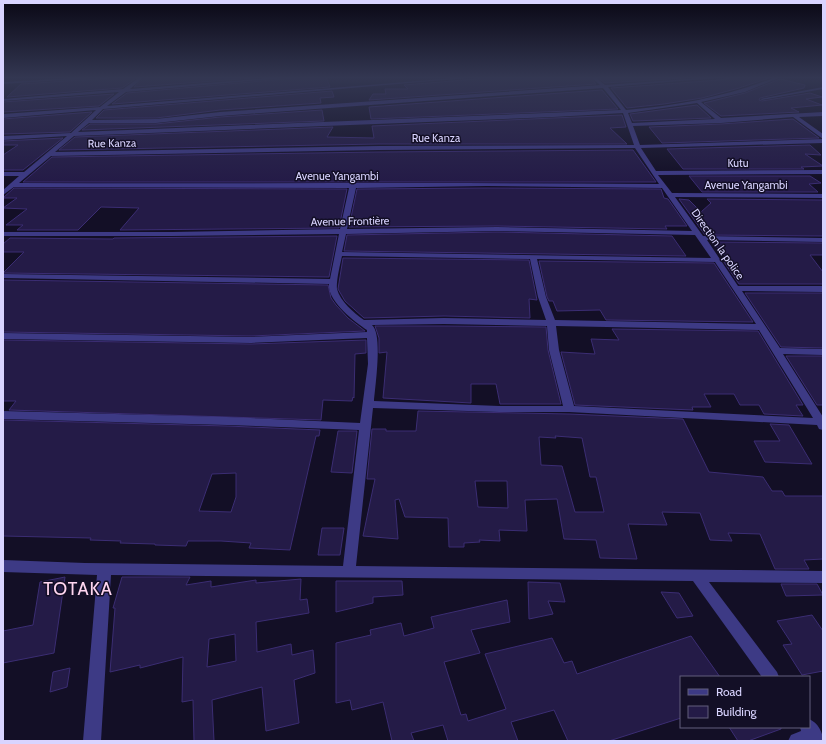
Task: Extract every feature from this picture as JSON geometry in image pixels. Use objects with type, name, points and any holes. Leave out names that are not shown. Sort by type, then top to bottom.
[{"type":"street","points":[[3,116],[62,112]]},
{"type":"street","points":[[3,193],[97,112]]},
{"type":"street","points":[[88,121],[156,121],[255,112]]},
{"type":"street","points":[[3,138],[202,127],[625,112]]},
{"type":"street","name":"Direction la police","points":[[625,112],[638,148],[669,195],[717,260],[762,327],[821,425]]},
{"type":"street","points":[[710,112],[721,121]]},
{"type":"street","points":[[629,125],[721,121],[823,114]]},
{"type":"street","points":[[793,115],[823,137]]},
{"type":"street","name":"Rue Kanza","points":[[48,154],[379,148],[638,148],[823,141]]},
{"type":"street","name":"Kutu","points":[[654,173],[823,172]]},
{"type":"street","points":[[3,174],[25,174]]},
{"type":"street","name":"Avenue Yangambi","points":[[12,185],[353,186],[488,184],[663,186]]},
{"type":"street","points":[[349,571],[367,404],[373,364],[372,335],[370,329],[351,315],[336,297],[333,288],[338,254],[353,186]]},
{"type":"street","name":"Avenue Yangambi","points":[[669,195],[823,196]]},
{"type":"street","name":"Avenue Frontière","points":[[3,234],[343,232],[497,229],[823,240]]},
{"type":"street","points":[[338,254],[717,260]]},
{"type":"street","points":[[533,257],[542,297],[551,322],[554,350],[569,409]]},
{"type":"street","points":[[3,276],[333,282]]},
{"type":"street","points":[[735,288],[823,289]]},
{"type":"street","points":[[363,323],[444,320],[762,327]]},
{"type":"street","points":[[3,336],[299,340],[372,335]]},
{"type":"street","points":[[776,350],[823,352]]},
{"type":"street","points":[[367,404],[499,409],[569,409],[821,425]]},
{"type":"street","points":[[3,415],[365,427]]},
{"type":"street","points":[[3,566],[104,569],[823,577]]},
{"type":"street","points":[[92,741],[104,569]]},
{"type":"street","points":[[696,575],[770,676]]},
{"type":"street","points":[[797,741],[813,734]]},
{"type":"building","points":[[92,112],[70,132],[3,134],[3,119]]},
{"type":"building","points":[[102,112],[206,112],[156,118],[96,118]]},
{"type":"building","points":[[297,112],[322,112],[324,121],[82,130],[90,124],[156,124],[220,117]]},
{"type":"building","points":[[370,112],[551,112],[371,119]]},
{"type":"building","points":[[647,112],[704,112],[711,118],[633,121],[630,114]]},
{"type":"building","points":[[715,112],[799,112],[721,116]]},
{"type":"building","points":[[622,115],[626,127],[610,128],[627,144],[379,144],[59,150],[75,137],[333,127],[327,137],[374,138],[372,126]]},
{"type":"building","points":[[793,119],[819,138],[662,143],[649,127],[721,124]]},
{"type":"building","points":[[63,138],[23,170],[3,170],[3,155],[18,145],[3,145],[3,141]]},
{"type":"building","points":[[810,145],[821,155],[805,154],[823,166],[801,167],[804,169],[683,169],[667,149]]},
{"type":"building","points":[[633,150],[656,182],[23,182],[52,157]]},
{"type":"building","points":[[689,176],[810,176],[821,183],[809,184],[818,192],[702,192]]},
{"type":"building","points":[[14,188],[347,189],[339,228],[120,230],[139,208],[101,207],[78,230],[17,230],[23,225],[6,225],[27,209],[3,208],[17,198],[3,198]]},
{"type":"building","points":[[357,189],[661,189],[664,198],[668,199],[687,226],[665,226],[667,229],[497,226],[349,227]]},
{"type":"building","points":[[679,199],[689,200],[701,212],[711,203],[707,199],[823,200],[823,236],[705,235]]},
{"type":"building","points":[[497,232],[672,236],[686,256],[344,251],[347,235]]},
{"type":"building","points":[[337,236],[329,277],[3,273],[24,252],[3,252],[3,244],[10,238],[113,239]]},
{"type":"building","points":[[712,242],[823,243],[823,255],[810,255],[823,272],[823,284],[739,284],[724,262],[731,262]]},
{"type":"building","points":[[343,258],[529,260],[537,300],[529,299],[530,318],[444,316],[364,318],[345,301],[338,289]]},
{"type":"building","points":[[539,261],[714,263],[753,322],[606,320],[600,310],[557,311],[553,301],[549,301],[547,297]]},
{"type":"building","points":[[3,280],[328,285],[331,298],[336,305],[348,318],[365,331],[251,336],[3,332]]},
{"type":"building","points":[[745,293],[823,293],[823,348],[781,347]]},
{"type":"building","points":[[375,326],[546,327],[548,350],[561,404],[500,404],[496,384],[471,384],[471,403],[383,398],[387,352],[379,353],[379,338]]},
{"type":"building","points":[[612,329],[758,331],[803,405],[796,405],[803,416],[764,414],[759,405],[740,405],[734,394],[704,394],[711,407],[692,407],[693,410],[575,405],[561,352],[595,354],[591,339],[619,340]]},
{"type":"building","points":[[3,340],[251,344],[366,340],[366,353],[355,354],[354,398],[353,397],[352,401],[323,400],[321,420],[9,410],[16,401],[3,401]]},
{"type":"building","points":[[786,356],[823,356],[823,405],[817,405]]},
{"type":"building","points":[[418,411],[569,414],[683,419],[709,472],[763,477],[772,491],[782,491],[785,496],[823,496],[823,559],[804,560],[809,569],[775,569],[760,534],[728,533],[732,541],[710,540],[700,513],[662,512],[667,525],[628,524],[637,559],[600,558],[596,540],[564,539],[557,499],[525,500],[527,531],[499,530],[500,541],[479,540],[480,542],[464,543],[464,547],[449,547],[448,518],[405,517],[399,499],[395,500],[398,539],[363,536],[375,479],[367,479],[372,429],[386,429],[386,431],[416,431]],"holes":[[[555,436],[582,438],[590,477],[596,477],[604,512],[575,512],[562,466],[541,465],[539,437],[556,438]],[[475,481],[507,481],[508,508],[478,507]]]},
{"type":"building","points":[[3,420],[320,430],[319,436],[316,436],[290,550],[249,548],[251,543],[221,541],[188,541],[186,546],[120,543],[121,541],[90,540],[91,538],[3,536]],"holes":[[[236,473],[236,497],[231,512],[199,511],[212,474]]]},
{"type":"building","points":[[770,424],[789,425],[812,464],[765,462],[754,441],[780,441]]},
{"type":"building","points":[[338,431],[357,431],[352,473],[331,472]]},
{"type":"building","points":[[322,528],[344,528],[340,555],[318,555]]},
{"type":"building","points":[[65,577],[54,653],[3,663],[3,631],[33,625],[40,582]]},
{"type":"building","points":[[122,577],[190,577],[186,585],[211,581],[211,587],[256,580],[256,583],[301,579],[300,600],[307,599],[309,613],[256,622],[257,652],[291,644],[292,655],[313,650],[315,673],[294,680],[299,723],[266,731],[262,687],[212,700],[214,741],[194,741],[193,700],[182,702],[183,657],[140,668],[140,665],[110,672],[115,608],[113,608]],"holes":[[[235,634],[236,661],[207,667],[209,639]]]},
{"type":"building","points":[[336,581],[402,581],[403,595],[373,597],[373,603],[336,612]]},
{"type":"building","points":[[528,582],[560,583],[565,602],[548,601],[553,614],[529,619]]},
{"type":"building","points":[[781,584],[817,584],[823,595],[786,596]]},
{"type":"building","points":[[661,592],[679,593],[693,616],[677,618]]},
{"type":"building","points":[[507,600],[510,622],[471,630],[480,653],[444,662],[461,715],[466,714],[468,721],[506,709],[485,654],[552,638],[564,663],[572,661],[577,674],[691,636],[719,676],[680,676],[680,718],[609,741],[568,741],[554,710],[511,722],[518,741],[448,741],[443,725],[411,733],[414,741],[392,741],[383,702],[352,710],[350,700],[336,703],[336,643],[371,635],[370,630],[401,623],[404,636],[434,628],[431,617]]},
{"type":"building","points":[[812,615],[823,631],[823,671],[802,675],[783,645],[792,644],[777,621]]},
{"type":"building","points":[[70,668],[67,687],[50,692],[53,672]]},
{"type":"building","points":[[730,728],[781,728],[748,741],[738,741]]},
{"type":"district","name":"TOTAKA","points":[[78,589]]}]
